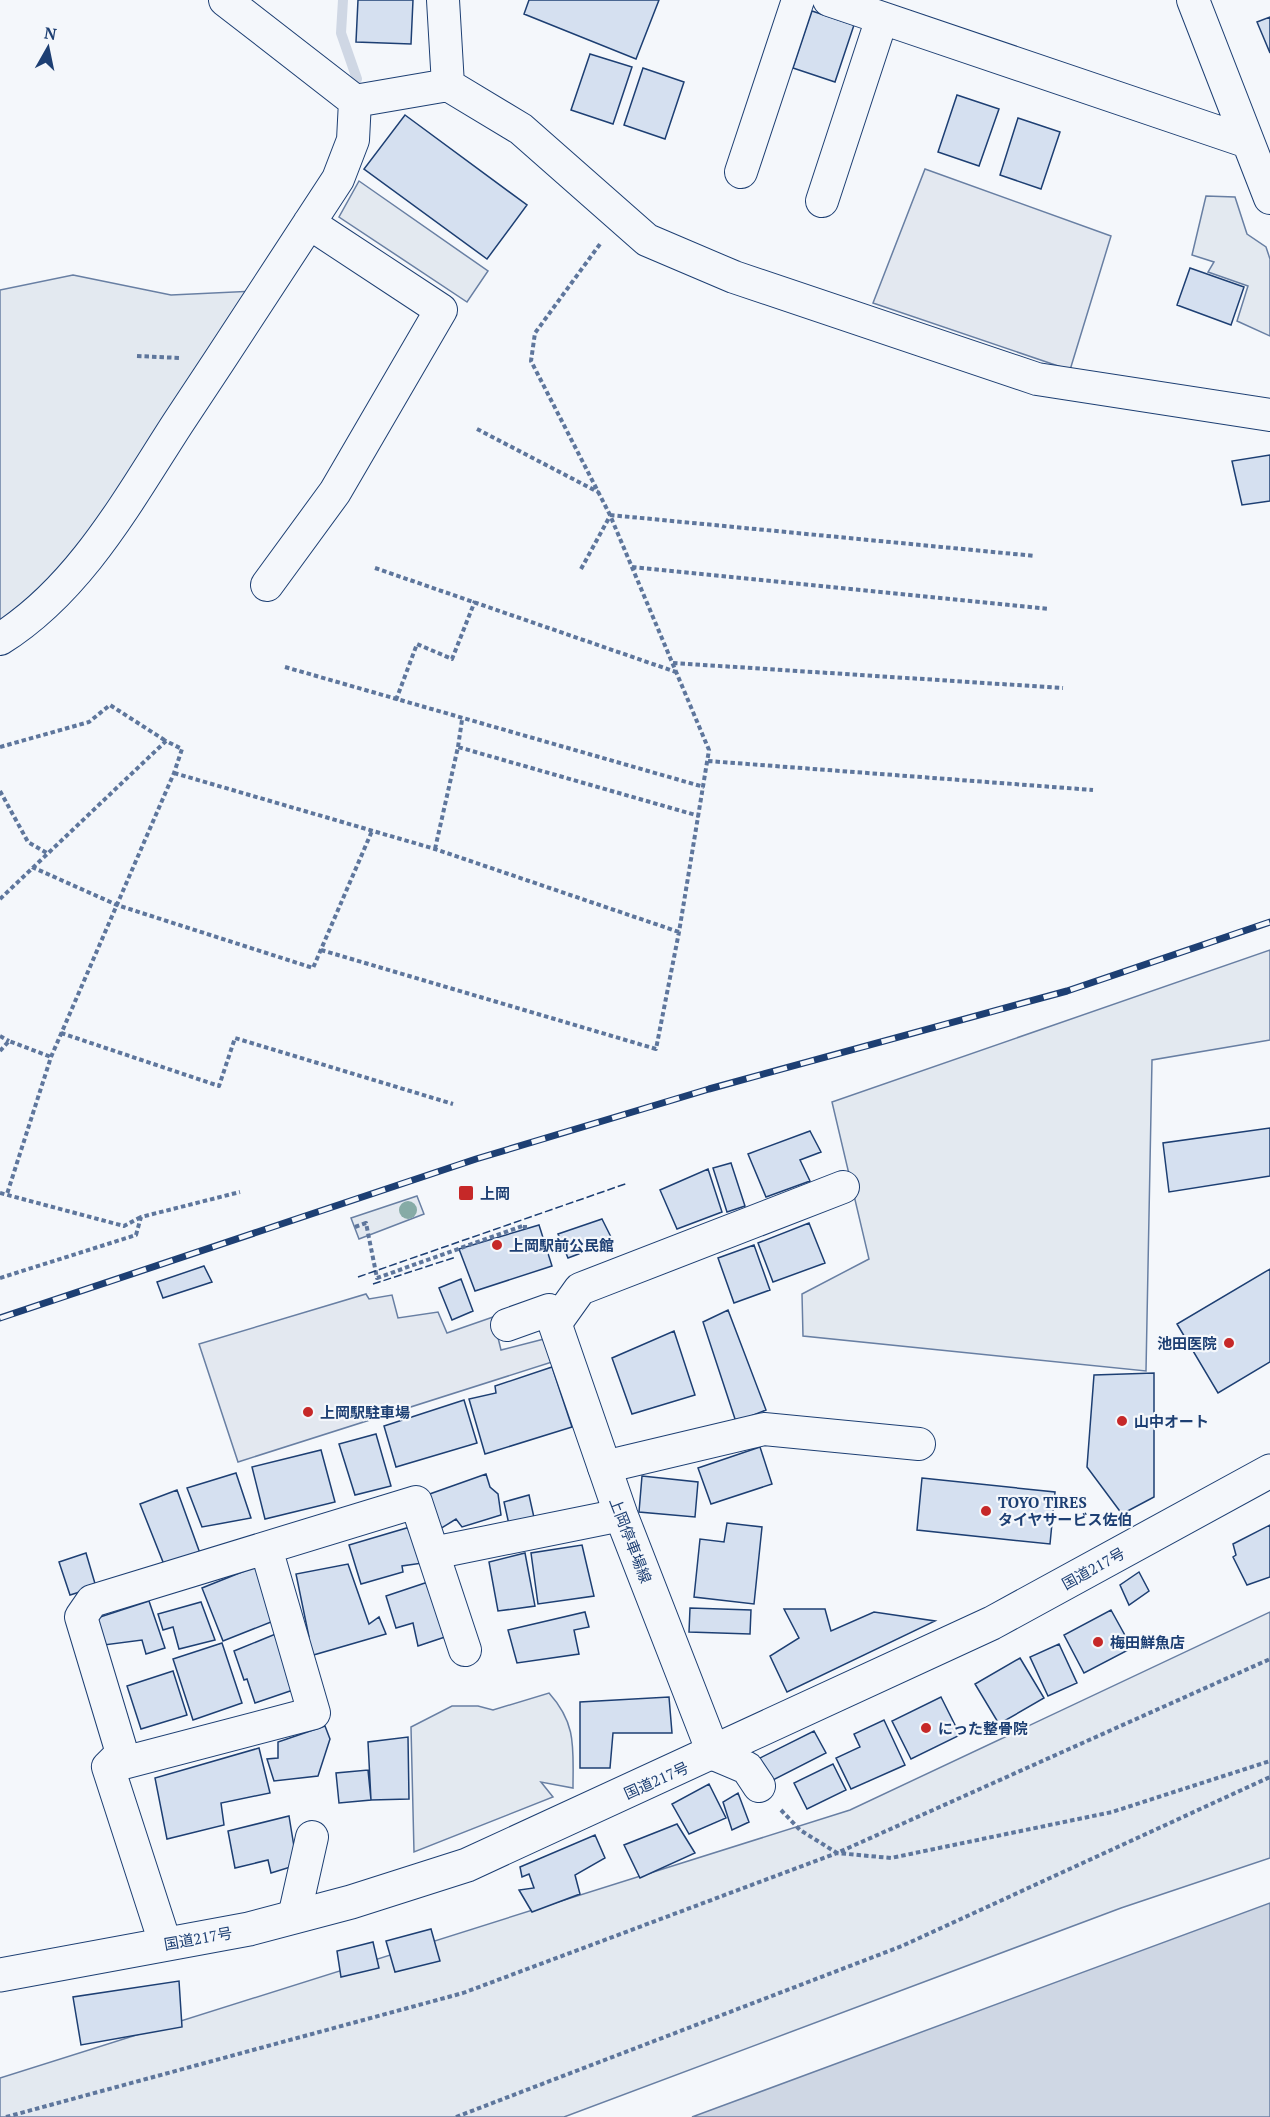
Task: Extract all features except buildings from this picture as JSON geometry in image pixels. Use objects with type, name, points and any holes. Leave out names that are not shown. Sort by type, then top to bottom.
[{"type":"main road","name":"上岡停車場線","points":[[555,1324],[621,1515],[714,1754]]},
{"type":"main road","name":"国道217号","points":[[0,1975],[249,1929],[467,1866],[714,1754],[992,1623],[1270,1471]]},
{"type":"street","points":[[225,0],[355,101],[448,85],[521,129],[647,240],[734,277],[1037,379],[1270,414]]},
{"type":"street","points":[[443,0],[448,85]]},
{"type":"street","points":[[741,172],[798,0]]},
{"type":"street","points":[[829,0],[1248,142]]},
{"type":"street","points":[[1193,0],[1270,198]]},
{"type":"street","points":[[822,201],[882,18]]},
{"type":"street","points":[[0,639],[28,622],[83,565],[309,223],[338,179],[352,140],[355,101]]},
{"type":"street","points":[[267,585],[334,492],[441,310],[309,223]]},
{"type":"street","points":[[555,1324],[580,1289],[843,1187]]},
{"type":"street","points":[[507,1325],[549,1310],[555,1324]]},
{"type":"street","points":[[604,1467],[764,1429],[920,1444]]},
{"type":"street","points":[[108,1767],[122,1753],[81,1617],[92,1601],[416,1502],[465,1650]]},
{"type":"street","points":[[433,1553],[621,1515]]},
{"type":"street","points":[[108,1767],[314,1713],[266,1548]]},
{"type":"street","points":[[714,1754],[747,1768],[759,1786]]},
{"type":"street","points":[[108,1767],[165,1943]]},
{"type":"street","points":[[294,1917],[312,1837]]},
{"type":"path","points":[[321,950],[656,1049],[680,932],[709,750],[610,516],[531,361],[535,333],[620,216]]},
{"type":"path","points":[[477,429],[599,493]]},
{"type":"path","points":[[610,516],[1035,555]]},
{"type":"path","points":[[581,569],[610,516]]},
{"type":"path","points":[[632,567],[1049,609]]},
{"type":"path","points":[[375,568],[676,672]]},
{"type":"path","points":[[396,700],[417,644],[452,659],[475,602]]},
{"type":"path","points":[[673,663],[1063,688]]},
{"type":"path","points":[[285,667],[462,720],[704,787]]},
{"type":"path","points":[[0,747],[88,722],[110,705],[182,749],[174,773],[51,1058],[7,1194]]},
{"type":"path","points":[[435,849],[462,720]]},
{"type":"path","points":[[0,899],[166,741]]},
{"type":"path","points":[[458,747],[700,816]]},
{"type":"path","points":[[708,761],[1093,790]]},
{"type":"path","points":[[174,773],[435,849],[680,932]]},
{"type":"path","points":[[0,791],[28,842],[47,853]]},
{"type":"path","points":[[32,867],[117,905],[313,968],[372,831]]},
{"type":"path","points":[[61,1033],[219,1086],[235,1038],[453,1104]]},
{"type":"path","points":[[0,1036],[51,1058]]},
{"type":"path","points":[[0,1051],[9,1041]]},
{"type":"path","points":[[0,1193],[124,1226],[141,1217],[240,1192]]},
{"type":"path","points":[[0,1278],[136,1235],[141,1217]]},
{"type":"path","points":[[355,1227],[366,1223],[377,1278],[526,1228]]},
{"type":"path","points":[[6,2117],[463,1993],[837,1853],[1270,1659]]},
{"type":"path","points":[[759,1786],[800,1830],[837,1853],[891,1858],[1112,1812],[1270,1761]]},
{"type":"path","points":[[456,2117],[902,1946],[1270,1777]]},
{"type":"shaded area","points":[[925,169],[1111,236],[1070,370],[873,303]]},
{"type":"shaded area","points":[[359,181],[488,271],[467,302],[339,217]]},
{"type":"shaded area","points":[[1206,196],[1235,197],[1247,234],[1266,247],[1270,259],[1270,336],[1237,321],[1248,286],[1208,272],[1214,262],[1192,255]]},
{"type":"shaded area","points":[[73,275],[171,295],[255,291],[74,555],[17,613],[0,623],[0,290]]},
{"type":"shaded area","points":[[1270,950],[1270,1040],[1152,1060],[1146,1371],[803,1336],[802,1294],[869,1259],[832,1102]]},
{"type":"shaded area","points":[[417,1196],[424,1214],[359,1239],[351,1218]]},
{"type":"shaded area","name":"上岡駅駐車場","points":[[366,1294],[369,1299],[392,1295],[398,1318],[438,1312],[447,1333],[493,1317],[501,1350],[548,1338],[552,1362],[238,1462],[199,1344]]},
{"type":"shaded area","points":[[1270,1612],[1270,1858],[1121,1908],[564,2117],[0,2117],[0,2078],[850,1810]]},
{"type":"shaded area","points":[[549,1693],[565,1715],[572,1737],[573,1788],[541,1782],[553,1797],[414,1852],[411,1727],[452,1706],[478,1706],[493,1710]]},
{"type":"shaded area","points":[[1270,1903],[1270,2117],[692,2117]]},
{"type":"waterway","points":[[343,0],[341,33],[357,79]]},
{"type":"railway","points":[[0,1318],[476,1159],[709,1089],[1067,991],[1270,922]]},
{"type":"fence","points":[[358,1277],[628,1183]]},
{"type":"fence","points":[[373,1284],[456,1257]]},
{"type":"place","name":"上岡","points":[[466,1193]]},
{"type":"place","name":"上岡駅前公民館","points":[[497,1245]]},
{"type":"place","name":"池田医院","points":[[1229,1343]]},
{"type":"place","name":"上岡駅駐車場","points":[[308,1412]]},
{"type":"place","name":"山中オート","points":[[1122,1421]]},
{"type":"place","name":"TOYO TIRES タイヤサービス佐伯","points":[[986,1511]]},
{"type":"place","name":"梅田鮮魚店","points":[[1098,1642]]},
{"type":"place","name":"にった整骨院","points":[[926,1728]]}]
